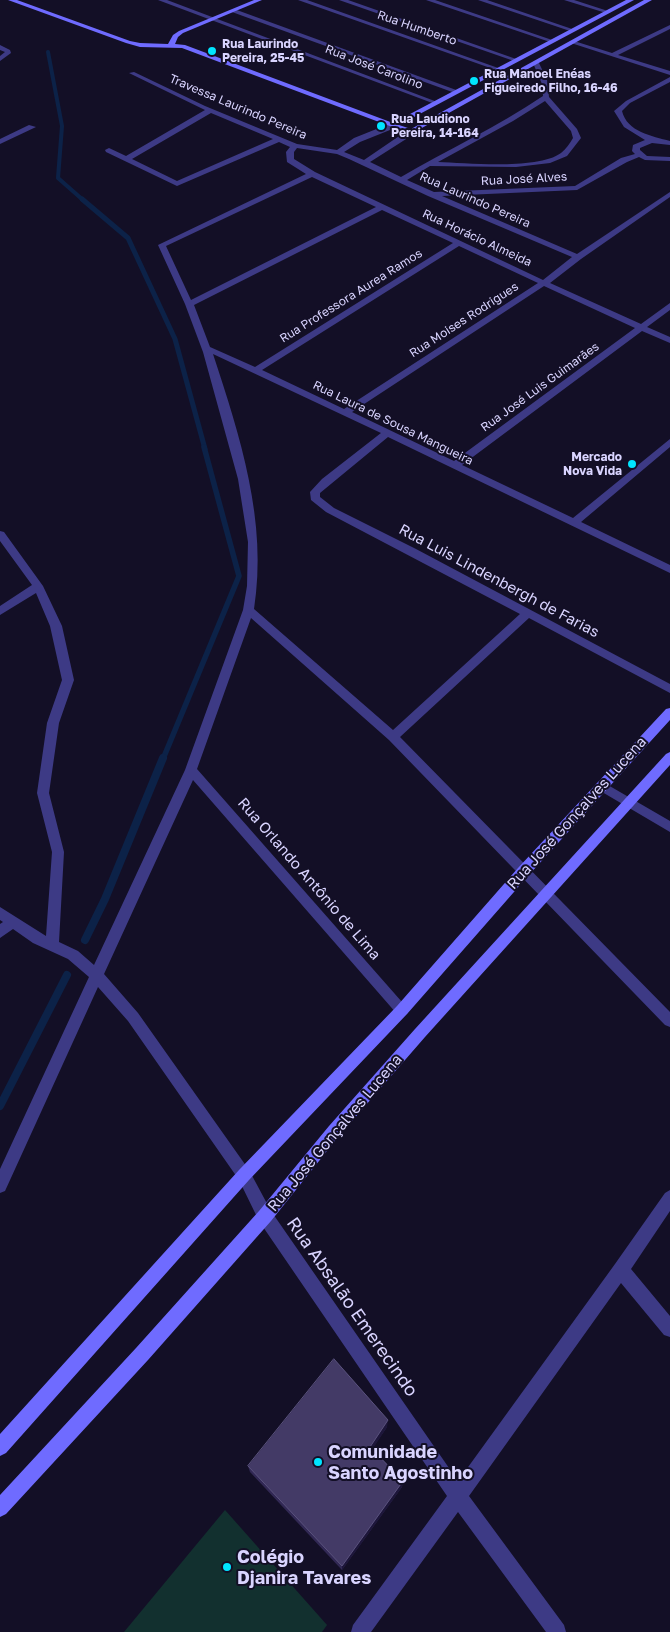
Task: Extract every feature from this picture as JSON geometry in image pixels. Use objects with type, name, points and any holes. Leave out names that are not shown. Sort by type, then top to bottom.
[{"type":"street","points":[[11,0],[128,42],[147,46],[171,44],[182,46],[411,132]]},
{"type":"street","name":"Rua José Carolino","points":[[161,0],[437,103]]},
{"type":"street","points":[[171,44],[181,32],[259,0]]},
{"type":"street","name":"Rua Humberto","points":[[301,0],[498,69]]},
{"type":"street","name":"Rua Humberto","points":[[342,0],[516,60]]},
{"type":"street","points":[[428,0],[552,41]]},
{"type":"street","points":[[481,0],[572,30]]},
{"type":"street","points":[[567,0],[608,12]]},
{"type":"street","points":[[364,163],[384,148],[411,132],[649,0]]},
{"type":"street","points":[[338,152],[357,140],[392,126],[437,103],[626,1]]},
{"type":"street","name":"Rua José Carolino","points":[[234,10],[457,92]]},
{"type":"street","points":[[612,55],[670,27]]},
{"type":"street","points":[[574,43],[670,73]]},
{"type":"street","points":[[0,47],[8,51],[0,59]]},
{"type":"street","points":[[401,180],[426,164],[522,114],[546,97],[545,83],[536,63]]},
{"type":"street","name":"Travessa Laurindo Pereira","points":[[132,73],[295,146],[338,152],[364,163]]},
{"type":"street","points":[[670,79],[628,102],[618,111],[620,118],[635,132],[653,140],[670,143]]},
{"type":"street","points":[[426,164],[536,164],[561,157],[571,148],[577,138],[574,131],[546,97]]},
{"type":"street","points":[[128,158],[212,110]]},
{"type":"street","points":[[0,142],[32,127]]},
{"type":"street","points":[[109,150],[177,184],[279,139]]},
{"type":"street","points":[[653,140],[645,141],[636,147],[639,155],[653,160],[670,159]]},
{"type":"street","name":"Rua Horácio Almeida","points":[[295,146],[290,152],[290,160],[312,174],[670,340]]},
{"type":"street","name":"Rua José Alves","points":[[432,194],[577,188],[624,160],[639,155]]},
{"type":"street","name":"Rua Laurindo Pereira","points":[[364,163],[578,257]]},
{"type":"street","points":[[0,1186],[192,770],[248,610],[254,566],[253,522],[248,493],[206,348],[189,304],[168,263],[162,245],[312,174]]},
{"type":"street","name":"Rua Moises Rodrigues","points":[[344,413],[544,283],[578,257],[670,194]]},
{"type":"street","points":[[189,304],[382,207]]},
{"type":"street","name":"Rua Professora Aurea Ramos","points":[[256,370],[459,243]]},
{"type":"street","name":"Rua José Luis Guimarães","points":[[454,466],[670,306]]},
{"type":"street","name":"Rua Laura de Sousa Mangueira","points":[[206,348],[256,370],[670,569]]},
{"type":"street","name":"Rua Luis Lindenbergh de Farias","points":[[387,433],[326,480],[315,492],[315,498],[330,510],[412,551],[670,689]]},
{"type":"street","points":[[574,523],[670,442]]},
{"type":"street","points":[[0,534],[38,586],[56,626],[68,680],[53,723],[43,793],[58,852],[52,945]]},
{"type":"street","points":[[0,611],[38,586]]},
{"type":"street","points":[[248,610],[393,737],[670,1021]]},
{"type":"street","points":[[393,737],[527,614]]},
{"type":"street","name":"Rua José Gonçalves Lucena","points":[[0,1447],[244,1175],[402,1010],[523,872],[670,712]]},
{"type":"street","name":"Rua José Gonçalves Lucena","points":[[0,1508],[142,1354],[265,1216],[341,1124],[546,893],[670,757]]},
{"type":"street","name":"Rua Orlando Antônio de Lima","points":[[192,770],[402,1010]]},
{"type":"street","points":[[601,786],[670,827]]},
{"type":"street","name":"Rua Absalão Emerecindo","points":[[4,922],[73,954],[97,976],[133,1017],[244,1175],[265,1216],[353,1341],[458,1496],[557,1632]]},
{"type":"street","points":[[360,1632],[621,1270],[670,1198]]},
{"type":"street","points":[[621,1270],[670,1328]]},
{"type":"green space","name":"Colégio Djanira Tavares","points":[[225,1510],[327,1625],[322,1632],[124,1632]]},
{"type":"building","name":"Comunidade Santo Agostinho","points":[[334,1359],[388,1420],[370,1447],[403,1481],[342,1566],[248,1466]]},
{"type":"waterway","points":[[48,52],[62,126],[58,178],[83,200]]},
{"type":"waterway","points":[[82,199],[128,238],[175,339],[205,449]]},
{"type":"waterway","points":[[163,759],[239,576],[204,447]]},
{"type":"waterway","points":[[85,940],[105,899],[163,758]]},
{"type":"waterway","points":[[0,1106],[67,975]]},
{"type":"place","name":"Rua Laurindo Pereira, 25-45","points":[[212,51]]},
{"type":"place","name":"Rua Manoel Enéas Figueiredo Filho, 16-46","points":[[474,81]]},
{"type":"place","name":"Rua Laudiono Pereira, 14-164","points":[[381,126]]},
{"type":"place","name":"Mercado Nova Vida","points":[[632,464]]},
{"type":"place","name":"Comunidade Santo Agostinho","points":[[318,1462]]},
{"type":"place","name":"Colégio Djanira Tavares","points":[[227,1567]]}]
